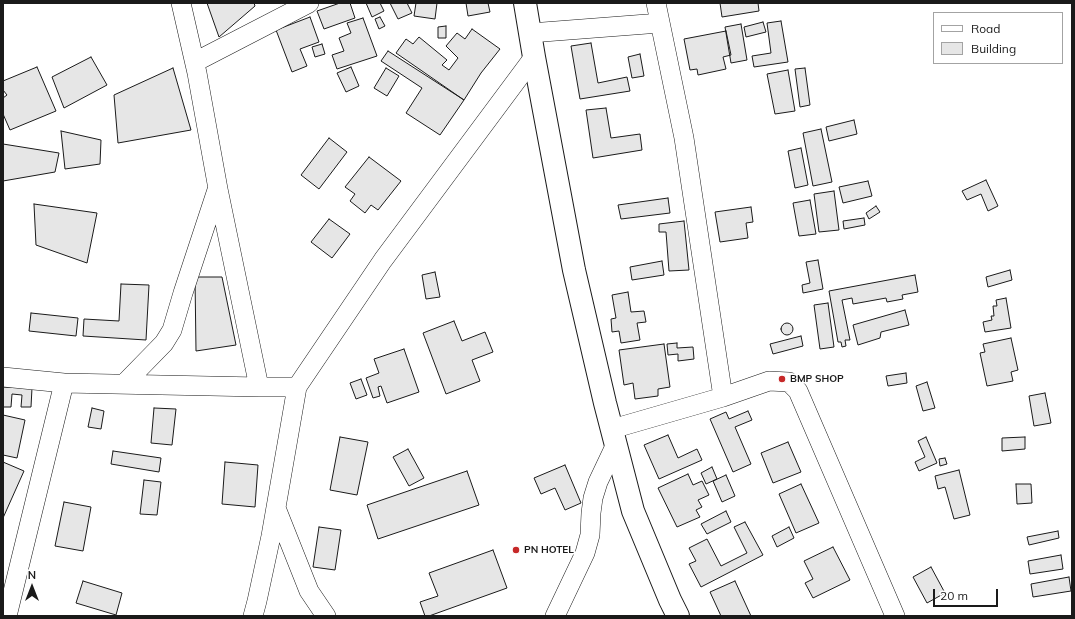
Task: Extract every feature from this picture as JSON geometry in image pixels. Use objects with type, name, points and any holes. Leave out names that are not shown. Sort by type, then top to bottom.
[{"type":"street","points":[[181,3],[195,62],[218,189],[259,387]]},
{"type":"street","points":[[195,62],[309,3]]},
{"type":"street","points":[[525,3],[574,270],[614,437],[633,511],[678,616]]},
{"type":"street","points":[[656,3],[684,138],[723,397]]},
{"type":"street","points":[[530,33],[660,23]]},
{"type":"street","points":[[253,616],[276,508],[296,387],[383,260],[534,57]]},
{"type":"street","points":[[124,384],[164,343],[172,330],[218,189]]},
{"type":"street","points":[[3,377],[64,383],[296,387]]},
{"type":"street","points":[[614,437],[770,381],[789,382],[798,391],[895,616]]},
{"type":"street","points":[[7,616],[11,568],[64,383]]},
{"type":"street","points":[[555,616],[585,553],[590,535],[593,498],[614,437]]},
{"type":"street","points":[[276,508],[309,592],[326,616]]},
{"type":"building","points":[[207,3],[254,3],[255,6],[219,37]]},
{"type":"building","points":[[340,3],[350,3],[355,18],[324,29],[317,11]]},
{"type":"building","points":[[366,3],[380,3],[384,11],[372,17]]},
{"type":"building","points":[[390,3],[407,3],[412,13],[398,19]]},
{"type":"building","points":[[416,3],[437,3],[435,19],[414,16]]},
{"type":"building","points":[[466,3],[488,3],[490,12],[468,16]]},
{"type":"building","points":[[720,3],[758,3],[759,11],[722,17]]},
{"type":"building","points":[[310,17],[319,42],[300,49],[307,66],[292,72],[276,30]]},
{"type":"building","points":[[380,17],[385,26],[379,29],[375,19]]},
{"type":"building","points":[[363,18],[377,56],[337,69],[332,55],[344,51],[339,38],[351,33],[347,23]]},
{"type":"building","points":[[781,21],[788,62],[754,67],[752,56],[771,53],[767,23]]},
{"type":"building","points":[[763,22],[766,32],[746,37],[744,27]]},
{"type":"building","points":[[741,24],[747,60],[731,63],[725,27]]},
{"type":"building","points":[[446,26],[446,38],[438,38],[438,27]]},
{"type":"building","points":[[472,29],[500,49],[481,73],[464,100],[396,53],[406,39],[413,44],[419,37],[447,60],[442,65],[449,70],[458,58],[446,46],[457,33],[465,39]]},
{"type":"building","points":[[726,31],[731,55],[723,57],[726,69],[698,75],[697,69],[690,70],[684,39]]},
{"type":"building","points":[[591,43],[598,83],[627,77],[630,91],[580,99],[571,46]]},
{"type":"building","points":[[322,44],[325,54],[315,57],[312,47]]},
{"type":"building","points":[[388,51],[464,100],[440,135],[406,113],[422,88],[381,61]]},
{"type":"building","points":[[640,54],[644,76],[632,78],[628,57]]},
{"type":"building","points":[[91,57],[107,85],[64,108],[52,77]]},
{"type":"building","points":[[37,67],[56,111],[10,130],[3,114],[3,98],[7,95],[3,90],[3,81]]},
{"type":"building","points":[[351,67],[359,86],[346,92],[337,73]]},
{"type":"building","points":[[173,68],[191,130],[118,143],[114,95]]},
{"type":"building","points":[[386,68],[399,76],[387,96],[374,88]]},
{"type":"building","points":[[805,68],[810,105],[800,107],[795,69]]},
{"type":"building","points":[[788,70],[795,111],[775,114],[767,74]]},
{"type":"building","points":[[606,108],[611,138],[640,134],[642,150],[593,158],[586,110]]},
{"type":"building","points":[[854,120],[857,134],[829,141],[826,127]]},
{"type":"building","points":[[821,129],[832,182],[813,186],[803,133]]},
{"type":"building","points":[[61,131],[101,140],[100,164],[65,169]]},
{"type":"building","points":[[329,138],[347,152],[319,189],[301,175]]},
{"type":"building","points":[[3,144],[59,153],[55,172],[3,181]]},
{"type":"building","points":[[801,148],[808,185],[795,188],[788,151]]},
{"type":"building","points":[[369,157],[401,181],[378,210],[371,205],[365,213],[350,201],[355,194],[345,187]]},
{"type":"building","points":[[986,180],[998,206],[988,211],[981,194],[967,200],[962,191]]},
{"type":"building","points":[[868,181],[872,196],[843,203],[839,187]]},
{"type":"building","points":[[834,191],[839,230],[819,232],[814,194]]},
{"type":"building","points":[[668,198],[670,213],[621,219],[618,205]]},
{"type":"building","points":[[810,200],[816,234],[799,236],[793,203]]},
{"type":"building","points":[[34,204],[97,213],[87,263],[36,245]]},
{"type":"building","points":[[876,206],[880,212],[869,219],[866,213]]},
{"type":"building","points":[[751,207],[753,222],[746,223],[748,238],[720,242],[715,212]]},
{"type":"building","points":[[864,218],[865,225],[844,229],[843,221]]},
{"type":"building","points":[[329,219],[350,234],[332,258],[311,242]]},
{"type":"building","points":[[684,221],[689,270],[669,271],[666,232],[659,232],[659,224]]},
{"type":"building","points":[[818,260],[823,289],[803,293],[802,285],[810,283],[806,262]]},
{"type":"building","points":[[662,261],[664,275],[632,280],[630,267]]},
{"type":"building","points":[[1010,270],[1012,280],[988,287],[986,277]]},
{"type":"building","points":[[435,272],[440,297],[426,299],[422,275]]},
{"type":"building","points":[[915,275],[918,292],[902,295],[903,299],[887,302],[886,298],[853,304],[852,298],[842,300],[850,340],[845,340],[846,346],[842,347],[841,342],[838,342],[829,291]]},
{"type":"building","points":[[195,277],[222,277],[236,345],[196,351]]},
{"type":"building","points":[[121,284],[149,285],[146,340],[83,336],[84,319],[119,321]]},
{"type":"building","points":[[628,292],[631,312],[644,311],[646,322],[637,323],[640,340],[621,343],[619,331],[612,332],[611,319],[616,318],[612,295]]},
{"type":"building","points":[[1006,298],[1011,328],[985,332],[983,322],[992,320],[991,316],[994,316],[993,306],[997,306],[996,300]]},
{"type":"building","points":[[828,303],[834,347],[820,349],[814,305]]},
{"type":"building","points":[[905,310],[909,325],[881,332],[880,338],[858,345],[853,325]]},
{"type":"building","points":[[31,313],[78,318],[76,336],[29,331]]},
{"type":"building","points":[[454,321],[462,341],[485,332],[493,352],[472,360],[480,381],[446,394],[423,333]]},
{"type":"building","points":[[787,323],[791,325],[793,329],[791,333],[787,335],[783,333],[781,329],[783,325]]},
{"type":"building","points":[[801,336],[803,346],[773,354],[770,344]]},
{"type":"building","points":[[1011,338],[1018,370],[1011,372],[1013,381],[987,386],[980,353],[985,352],[983,344]]},
{"type":"building","points":[[677,343],[677,348],[693,347],[694,359],[678,361],[678,354],[668,355],[667,344]]},
{"type":"building","points":[[664,344],[670,387],[658,389],[658,396],[635,399],[633,383],[624,385],[619,350]]},
{"type":"building","points":[[404,349],[419,392],[387,403],[381,386],[378,387],[380,396],[373,398],[366,378],[379,373],[374,359]]},
{"type":"building","points":[[906,373],[907,383],[888,386],[886,376]]},
{"type":"building","points":[[361,379],[367,395],[356,399],[350,383]]},
{"type":"building","points":[[927,382],[935,408],[923,411],[916,386]]},
{"type":"building","points":[[3,387],[32,388],[31,407],[21,407],[22,395],[12,394],[11,407],[3,407]]},
{"type":"building","points":[[1045,393],[1051,423],[1034,426],[1029,396]]},
{"type":"building","points":[[92,408],[104,411],[101,429],[88,427]]},
{"type":"building","points":[[154,408],[176,409],[172,445],[151,443]]},
{"type":"building","points":[[748,411],[752,420],[735,427],[751,464],[733,472],[710,419],[726,412],[729,419]]},
{"type":"building","points":[[3,415],[25,420],[17,458],[3,455]]},
{"type":"building","points":[[668,435],[678,458],[697,449],[702,460],[659,479],[644,445]]},
{"type":"building","points":[[340,437],[368,442],[357,495],[330,490]]},
{"type":"building","points":[[926,437],[937,463],[919,471],[915,462],[925,457],[918,441]]},
{"type":"building","points":[[1025,437],[1025,449],[1002,451],[1002,438]]},
{"type":"building","points":[[788,442],[801,472],[773,483],[761,453]]},
{"type":"building","points":[[408,449],[424,478],[409,486],[393,457]]},
{"type":"building","points":[[113,451],[161,458],[159,472],[111,464]]},
{"type":"building","points":[[945,458],[947,464],[940,466],[939,459]]},
{"type":"building","points":[[3,462],[24,471],[3,518]]},
{"type":"building","points":[[225,462],[258,465],[255,507],[222,504]]},
{"type":"building","points":[[565,465],[581,503],[565,510],[555,488],[541,494],[534,478]]},
{"type":"building","points":[[712,467],[717,479],[706,484],[701,473]]},
{"type":"building","points":[[959,470],[970,515],[954,519],[945,487],[938,489],[935,476]]},
{"type":"building","points":[[467,471],[479,505],[378,539],[367,505]]},
{"type":"building","points":[[688,474],[693,485],[702,481],[709,495],[698,500],[702,507],[696,510],[700,517],[677,527],[658,488]]},
{"type":"building","points":[[726,475],[735,496],[722,502],[713,481]]},
{"type":"building","points":[[144,480],[161,482],[157,515],[140,514]]},
{"type":"building","points":[[801,484],[819,523],[796,533],[779,494]]},
{"type":"building","points":[[1016,484],[1031,484],[1032,503],[1017,504]]},
{"type":"building","points":[[64,502],[91,507],[83,551],[55,546]]},
{"type":"building","points":[[726,511],[731,522],[707,534],[701,524]]},
{"type":"building","points":[[745,522],[763,555],[701,587],[689,564],[696,561],[689,548],[707,539],[721,566],[747,553],[734,527]]},
{"type":"building","points":[[319,527],[341,530],[335,570],[313,567]]},
{"type":"building","points":[[789,527],[794,538],[777,547],[772,536]]},
{"type":"building","points":[[1058,531],[1059,538],[1029,545],[1027,537]]},
{"type":"building","points":[[833,547],[850,580],[813,598],[805,583],[813,579],[804,561]]},
{"type":"building","points":[[493,550],[507,588],[429,616],[425,616],[420,602],[438,596],[429,573]]},
{"type":"building","points":[[1061,555],[1063,569],[1030,574],[1028,561]]},
{"type":"building","points":[[931,567],[945,593],[927,603],[913,577]]},
{"type":"building","points":[[1069,577],[1071,591],[1033,597],[1031,584]]},
{"type":"building","points":[[83,581],[122,593],[116,615],[76,603]]},
{"type":"building","points":[[735,581],[751,616],[721,616],[710,592]]},
{"type":"place","name":"BMP SHOP","points":[[782,379]]},
{"type":"place","name":"PN HOTEL","points":[[516,550]]}]
